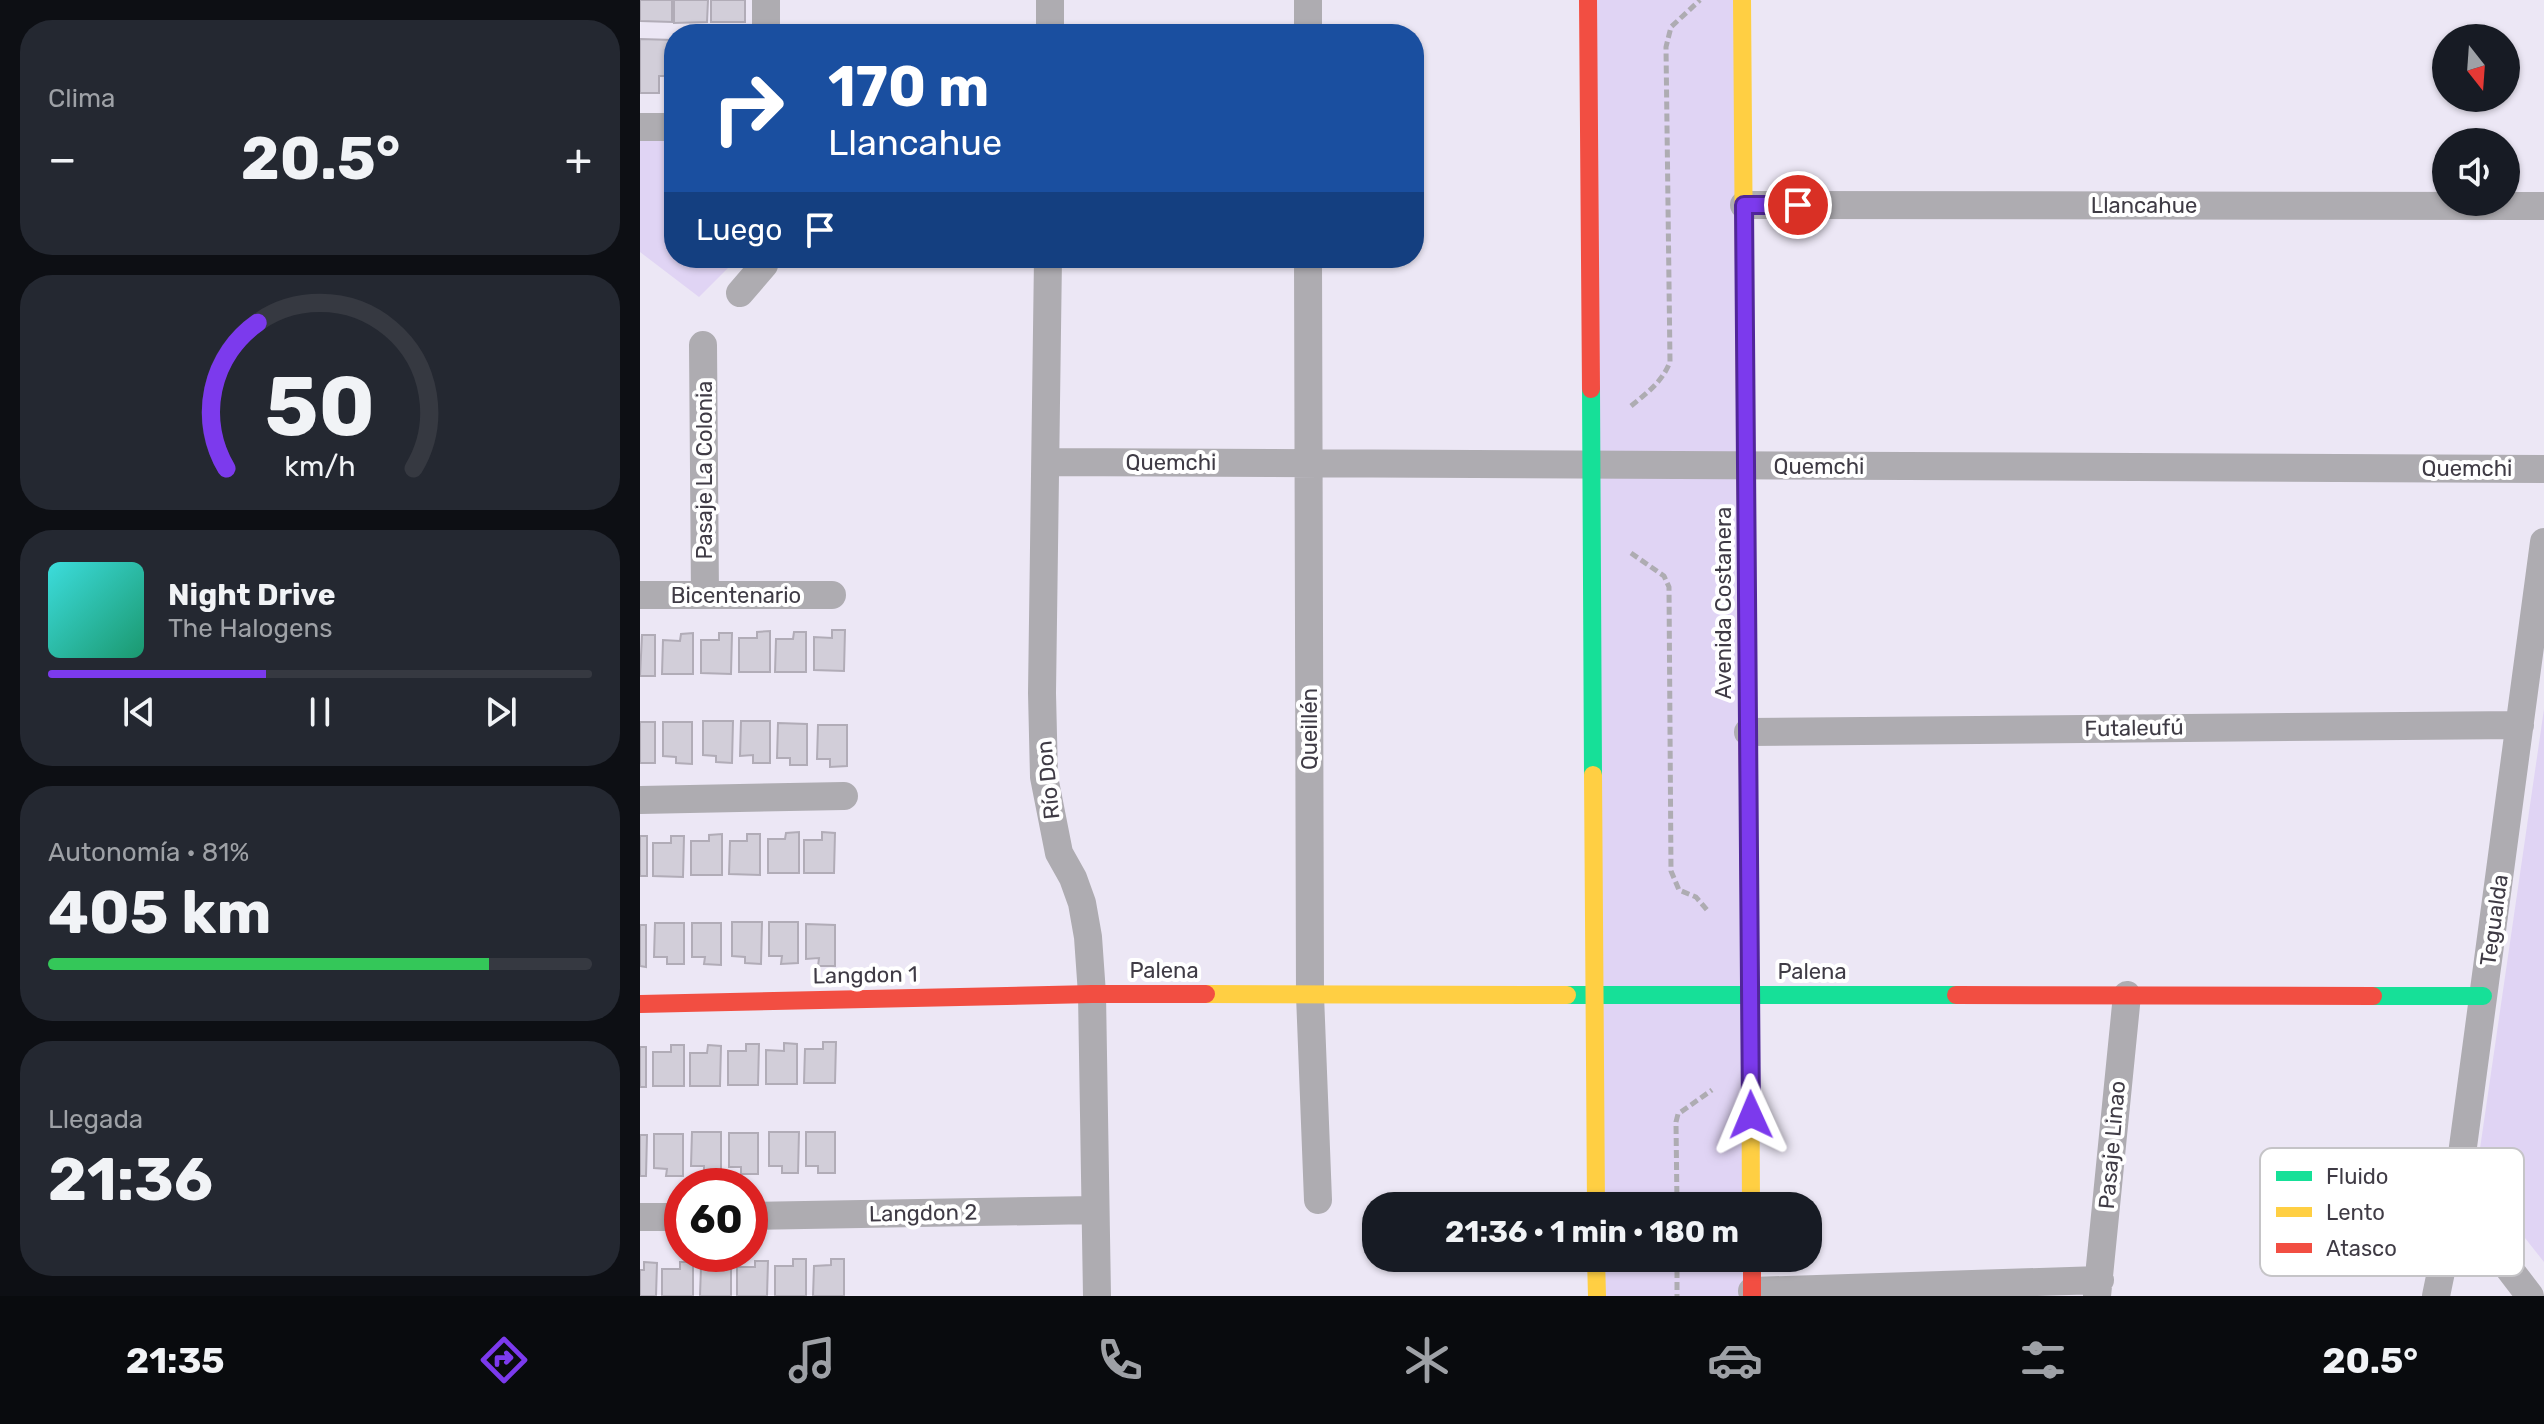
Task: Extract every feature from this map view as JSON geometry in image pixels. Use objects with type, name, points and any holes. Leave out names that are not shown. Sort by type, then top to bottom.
[{"type":"main road","points":[[1588,0],[1596,1192]]},
{"type":"main road","name":"Avenida Costanera","points":[[1742,0],[1751,1192]]},
{"type":"main road","name":"Palena","points":[[1092,994],[2483,996]]},
{"type":"main road","name":"Langdon 1","points":[[640,1004],[1092,994]]},
{"type":"main road","points":[[1596,1272],[1597,1296]]},
{"type":"main road","points":[[1752,1272],[1752,1293]]},
{"type":"street","points":[[766,0],[766,24]]},
{"type":"street","points":[[1050,0],[1050,24]]},
{"type":"street","points":[[1308,0],[1308,24]]},
{"type":"street","points":[[640,127],[664,127]]},
{"type":"street","name":"Llancahue","points":[[1744,205],[2544,206]]},
{"type":"street","points":[[740,293],[761,268]]},
{"type":"street","name":"Río Don","points":[[1048,268],[1042,693],[1044,777],[1059,853],[1082,903],[1088,937],[1092,994],[1097,1296]]},
{"type":"street","name":"Queillén","points":[[1308,268],[1310,995],[1318,1200]]},
{"type":"street","name":"Pasaje La Colonia","points":[[703,345],[705,595]]},
{"type":"street","name":"Quemchi","points":[[1047,462],[2544,469]]},
{"type":"street","name":"Tegualda","points":[[2463,1148],[2544,542]]},
{"type":"street","name":"Bicentenario","points":[[640,595],[832,595]]},
{"type":"street","name":"Futaleufú","points":[[1748,732],[2520,725]]},
{"type":"street","points":[[640,800],[844,796]]},
{"type":"street","name":"Pasaje Linao","points":[[2098,1288],[2127,995]]},
{"type":"street","name":"Langdon 2","points":[[768,1216],[1095,1210]]},
{"type":"street","points":[[640,1217],[664,1217]]},
{"type":"street","name":"Tegualda","points":[[2436,1296],[2440,1276]]},
{"type":"street","points":[[2515,1276],[2530,1296]]},
{"type":"street","points":[[1752,1293],[2098,1288]]},
{"type":"path","points":[[1629,408],[1655,386],[1670,362],[1666,47],[1671,27],[1700,0]]},
{"type":"path","points":[[1626,541],[1630,553],[1664,576],[1669,587],[1671,871],[1679,890],[1696,897],[1708,912]]},
{"type":"path","points":[[1677,1192],[1678,1114],[1713,1089],[1716,1079]]},
{"type":"path","points":[[1677,1272],[1677,1296]]},
{"type":"shaded area","points":[[1596,0],[1736,0],[1744,1192],[1604,1192]]},
{"type":"shaded area","points":[[664,138],[664,268],[728,268],[699,297],[640,252],[640,139]]},
{"type":"shaded area","points":[[2544,709],[2544,1262],[2524,1237],[2524,1148],[2480,1148]]},
{"type":"shaded area","points":[[1604,1272],[1744,1272],[1744,1296],[1604,1296]]},
{"type":"building","points":[[640,0],[672,0],[672,22],[640,21]]},
{"type":"building","points":[[674,0],[708,0],[707,22],[674,23]]},
{"type":"building","points":[[711,0],[745,0],[745,22],[711,22]]},
{"type":"building","points":[[640,39],[664,40],[664,76],[659,76],[659,93],[640,93]]},
{"type":"building","points":[[832,630],[845,630],[844,671],[814,670],[814,637],[832,638]]},
{"type":"building","points":[[770,631],[770,672],[739,672],[739,638],[757,638],[757,632]]},
{"type":"building","points":[[794,632],[806,632],[806,672],[775,672],[776,639],[793,639]]},
{"type":"building","points":[[693,633],[693,674],[662,674],[663,640],[680,641],[681,634]]},
{"type":"building","points":[[719,633],[732,633],[731,674],[701,673],[701,640],[719,640]]},
{"type":"building","points":[[642,635],[655,635],[655,676],[640,676]]},
{"type":"building","points":[[703,721],[733,721],[732,763],[716,762],[716,756],[703,755]]},
{"type":"building","points":[[741,721],[770,721],[770,763],[753,763],[753,755],[740,756]]},
{"type":"building","points":[[640,722],[655,722],[655,763],[640,763]]},
{"type":"building","points":[[663,722],[692,722],[692,764],[676,763],[676,757],[663,756]]},
{"type":"building","points":[[778,723],[807,724],[807,765],[790,765],[790,758],[777,758]]},
{"type":"building","points":[[818,725],[847,725],[847,766],[830,767],[830,759],[817,759]]},
{"type":"building","points":[[799,832],[799,873],[768,873],[768,839],[785,839],[786,833]]},
{"type":"building","points":[[822,832],[835,833],[834,873],[804,873],[804,840],[822,840]]},
{"type":"building","points":[[722,834],[722,875],[691,875],[691,841],[709,841],[709,835]]},
{"type":"building","points":[[747,834],[760,834],[760,875],[729,874],[730,841],[747,841]]},
{"type":"building","points":[[640,836],[647,836],[647,876],[640,876]]},
{"type":"building","points":[[671,836],[684,836],[683,877],[653,876],[653,843],[671,843]]},
{"type":"building","points":[[732,922],[762,922],[761,964],[745,963],[745,957],[732,956]]},
{"type":"building","points":[[769,922],[798,922],[798,963],[781,964],[782,956],[769,956]]},
{"type":"building","points":[[655,923],[684,923],[684,964],[667,964],[667,957],[654,957]]},
{"type":"building","points":[[692,923],[721,923],[721,965],[704,964],[705,957],[692,957]]},
{"type":"building","points":[[806,924],[835,925],[835,966],[818,966],[819,958],[806,959]]},
{"type":"building","points":[[640,925],[646,925],[646,967],[640,966]]},
{"type":"building","points":[[823,1042],[836,1042],[835,1083],[804,1083],[805,1049],[823,1049]]},
{"type":"building","points":[[784,1043],[797,1044],[797,1084],[766,1084],[766,1050],[784,1051]]},
{"type":"building","points":[[746,1044],[759,1044],[758,1085],[728,1085],[728,1051],[746,1051]]},
{"type":"building","points":[[671,1045],[684,1045],[684,1086],[653,1086],[653,1052],[671,1052]]},
{"type":"building","points":[[708,1045],[721,1046],[720,1086],[690,1086],[690,1053],[707,1053]]},
{"type":"building","points":[[640,1047],[646,1047],[646,1087],[640,1087]]},
{"type":"building","points":[[692,1132],[721,1132],[721,1168],[691,1166]]},
{"type":"building","points":[[769,1132],[799,1132],[798,1173],[782,1173],[782,1166],[769,1166]]},
{"type":"building","points":[[806,1132],[835,1132],[835,1173],[818,1173],[818,1166],[806,1166]]},
{"type":"building","points":[[729,1133],[758,1133],[758,1168],[729,1167]]},
{"type":"building","points":[[654,1134],[683,1134],[683,1168],[654,1168]]},
{"type":"building","points":[[640,1135],[647,1135],[646,1176],[640,1176]]},
{"type":"building","points":[[793,1259],[806,1259],[806,1296],[775,1296],[775,1266],[793,1266]]},
{"type":"building","points":[[831,1259],[844,1259],[844,1296],[813,1296],[814,1266],[831,1265]]},
{"type":"building","points":[[644,1262],[657,1263],[656,1296],[640,1296],[640,1270],[644,1270]]},
{"type":"building","points":[[662,1269],[664,1272],[693,1272],[693,1296],[662,1296]]},
{"type":"building","points":[[701,1272],[731,1272],[731,1296],[700,1296]]},
{"type":"building","points":[[737,1272],[768,1272],[767,1296],[737,1296]]},
{"type":"traffic: fast","points":[[1591,389],[1593,775]]},
{"type":"traffic: fast","points":[[1567,995],[1956,995]]},
{"type":"traffic: fast","points":[[2373,996],[2483,996]]},
{"type":"traffic: slow","points":[[1742,0],[1747,666]]},
{"type":"traffic: slow","points":[[1593,775],[1596,1192]]},
{"type":"traffic: slow","points":[[1206,994],[1567,995]]},
{"type":"traffic: slow","points":[[1750,1008],[1751,1192]]},
{"type":"traffic: slow","points":[[1596,1272],[1597,1296]]},
{"type":"traffic: jam","points":[[1588,0],[1591,389]]},
{"type":"traffic: jam","points":[[1747,666],[1750,1008]]},
{"type":"traffic: jam","points":[[640,1004],[1206,994]]},
{"type":"traffic: jam","points":[[1956,995],[2373,996]]},
{"type":"traffic: jam","points":[[1752,1272],[1752,1296]]},
{"type":"route","points":[[1751,1115],[1744,205],[1798,205]]}]
